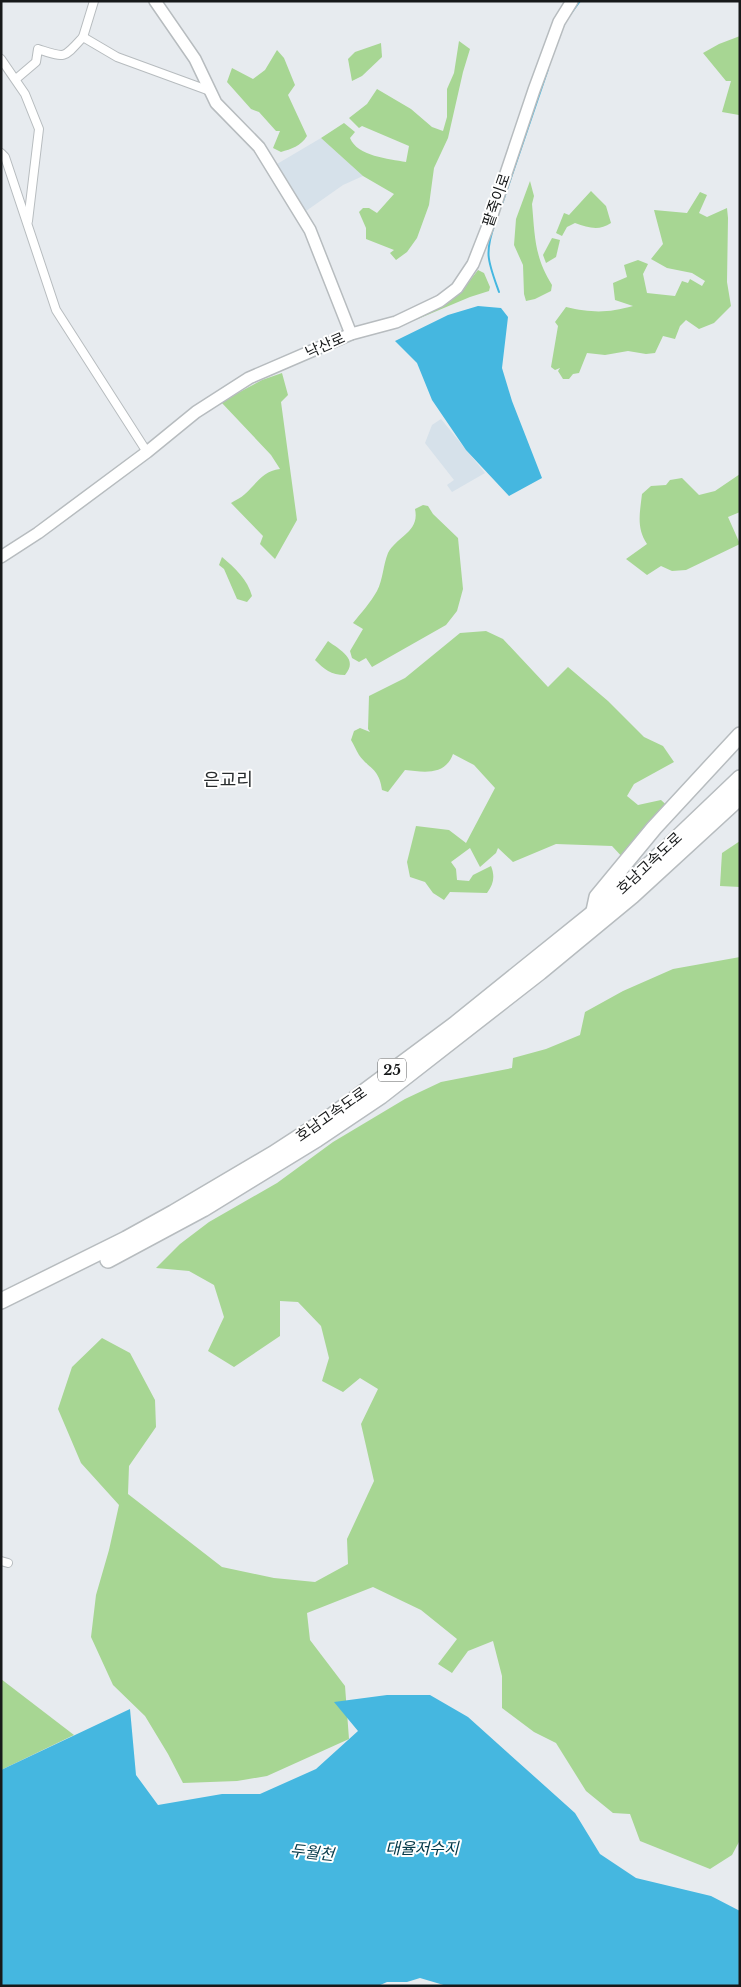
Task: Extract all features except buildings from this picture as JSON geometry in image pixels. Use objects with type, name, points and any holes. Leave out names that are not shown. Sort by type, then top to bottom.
[{"type":"highway","points":[[593,913],[597,897],[654,828],[740,735]]},
{"type":"highway","name":"호남고속도로","points":[[1,1301],[126,1239],[173,1213],[333,1116],[462,1019],[593,913],[652,862],[740,778]]},
{"type":"highway","name":"호남고속도로","points":[[1,1313],[134,1247],[203,1208],[317,1139],[381,1096],[540,972],[624,902],[740,797]]},
{"type":"street","points":[[16,80],[36,62],[38,49],[60,56],[67,55],[83,37],[94,1]]},
{"type":"street","name":"낙산로","points":[[1,556],[38,533],[147,452],[196,412],[249,378],[351,334],[310,230],[259,147],[216,104],[195,59],[155,1]]},
{"type":"street","name":"팥죽이로","points":[[351,334],[396,322],[440,301],[457,288],[472,264],[491,218],[534,90],[560,22],[572,1]]},
{"type":"street","points":[[83,37],[117,57],[210,91]]},
{"type":"street","points":[[1,59],[25,94],[39,129],[28,224]]},
{"type":"street","points":[[1,153],[5,157],[56,310],[147,452]]},
{"type":"shaded area","points":[[321,138],[363,176],[343,185],[306,211],[277,164]]},
{"type":"shaded area","points":[[441,419],[485,473],[452,492],[447,485],[454,480],[425,443],[432,425]]},
{"type":"green space","points":[[740,36],[739,115],[722,112],[731,81],[726,81],[703,53]]},
{"type":"green space","points":[[459,41],[470,49],[448,138],[434,168],[429,205],[417,238],[407,252],[396,260],[390,253],[394,250],[366,239],[366,228],[359,212],[363,208],[369,208],[377,213],[394,194],[363,176],[321,138],[344,123],[355,132],[350,138],[359,149],[374,156],[406,162],[409,146],[362,126],[359,128],[349,118],[367,104],[377,89],[411,109],[432,127],[443,131],[447,117],[447,89],[454,73]]},
{"type":"green space","points":[[381,43],[382,57],[362,76],[352,81],[348,59],[355,52]]},
{"type":"green space","points":[[277,50],[284,58],[295,85],[288,95],[307,136],[299,145],[281,152],[273,148],[280,131],[276,131],[259,112],[251,109],[227,82],[232,68],[253,79],[265,70]]},
{"type":"green space","points":[[530,181],[534,196],[532,204],[536,246],[546,275],[552,285],[551,291],[526,301],[523,265],[514,245],[516,219]]},
{"type":"green space","points":[[591,191],[606,206],[611,223],[607,226],[594,228],[575,223],[567,227],[562,236],[556,233],[564,213],[569,215]]},
{"type":"green space","points":[[700,192],[707,195],[699,213],[707,217],[727,208],[727,282],[731,306],[714,323],[699,329],[686,320],[680,326],[675,339],[663,336],[655,353],[646,354],[628,351],[605,355],[587,353],[579,373],[573,374],[569,379],[563,379],[558,371],[560,368],[555,370],[551,367],[558,326],[555,322],[566,307],[600,311],[633,306],[615,300],[613,283],[627,277],[624,265],[638,260],[648,264],[643,274],[647,293],[675,296],[682,281],[688,283],[690,279],[702,286],[705,281],[692,273],[667,268],[651,259],[663,244],[654,210],[687,213]]},
{"type":"green space","points":[[552,238],[560,240],[556,257],[546,263],[543,255]]},
{"type":"green space","points":[[478,270],[484,273],[490,287],[489,291],[413,321],[407,320],[461,292]]},
{"type":"green space","points":[[282,373],[288,395],[281,402],[297,520],[275,559],[260,544],[263,536],[231,503],[269,472],[280,469],[271,455],[221,402],[262,380]]},
{"type":"green space","points":[[740,474],[740,512],[728,517],[740,544],[686,570],[672,571],[661,566],[647,575],[626,559],[647,544],[641,532],[640,514],[642,494],[651,486],[666,485],[670,480],[682,478],[699,495],[715,491]]},
{"type":"green space","points":[[423,505],[428,506],[433,514],[458,538],[463,589],[457,611],[446,625],[372,667],[366,658],[359,662],[352,658],[350,651],[363,629],[353,623],[377,591],[388,553],[411,529],[416,517],[415,509]]},
{"type":"green space","points":[[222,557],[244,579],[252,596],[247,602],[237,599],[224,569],[219,565]]},
{"type":"green space","points":[[486,631],[503,639],[548,687],[568,667],[608,701],[644,737],[663,746],[674,762],[634,784],[627,796],[638,805],[661,800],[674,812],[625,860],[612,846],[556,844],[513,862],[498,848],[496,853],[480,867],[470,848],[451,862],[456,869],[457,880],[469,881],[473,875],[491,866],[493,877],[491,886],[487,893],[450,892],[444,900],[433,893],[425,882],[410,877],[407,862],[416,826],[449,830],[466,843],[495,788],[474,765],[453,754],[445,766],[433,771],[405,770],[388,792],[382,790],[379,777],[359,755],[351,740],[354,731],[360,728],[370,732],[368,729],[369,696],[405,678],[460,633]]},
{"type":"green space","points":[[328,641],[342,651],[349,660],[349,669],[345,675],[328,671],[315,660]]},
{"type":"green space","points":[[740,841],[740,887],[720,886],[722,853]]},
{"type":"green space","points":[[740,957],[740,1840],[732,1855],[710,1869],[640,1841],[630,1814],[613,1813],[586,1791],[556,1743],[534,1732],[502,1708],[502,1676],[493,1641],[468,1651],[452,1673],[438,1664],[457,1639],[421,1610],[373,1587],[307,1613],[310,1640],[345,1686],[349,1739],[267,1776],[237,1781],[183,1783],[145,1716],[113,1685],[91,1637],[96,1595],[119,1505],[81,1463],[58,1409],[72,1367],[102,1338],[130,1353],[155,1400],[156,1427],[129,1466],[128,1494],[222,1567],[274,1578],[315,1582],[348,1564],[347,1539],[374,1481],[361,1424],[378,1389],[360,1378],[343,1392],[322,1381],[329,1358],[321,1326],[298,1302],[280,1301],[280,1336],[234,1367],[208,1351],[224,1317],[214,1285],[189,1271],[156,1268],[180,1244],[209,1222],[277,1183],[333,1142],[405,1099],[441,1082],[512,1068],[513,1058],[546,1049],[580,1035],[585,1012],[623,991],[673,969]]},
{"type":"green space","points":[[1,1679],[74,1735],[1,1770]]},
{"type":"water","points":[[478,306],[501,308],[508,317],[502,368],[512,401],[542,478],[509,496],[466,450],[432,400],[417,363],[395,341],[448,315]]},
{"type":"water","name":"대율저수지","points":[[387,1695],[430,1695],[468,1717],[575,1813],[600,1854],[636,1878],[711,1896],[740,1911],[740,1986],[447,1986],[420,1978],[407,1982],[387,1982],[378,1986],[1,1986],[1,1770],[130,1709],[136,1775],[158,1805],[222,1794],[260,1794],[316,1769],[358,1731],[334,1702]]},
{"type":"waterway","points":[[569,16],[580,1]]},
{"type":"waterway","points":[[561,31],[565,22]]},
{"type":"waterway","points":[[502,204],[548,69]]},
{"type":"waterway","points":[[495,223],[489,243],[489,258],[499,292]]},
{"type":"district","name":"은교리","points":[[228,780]]},
{"type":"water label","name":"두월천","points":[[312,1852]]}]
